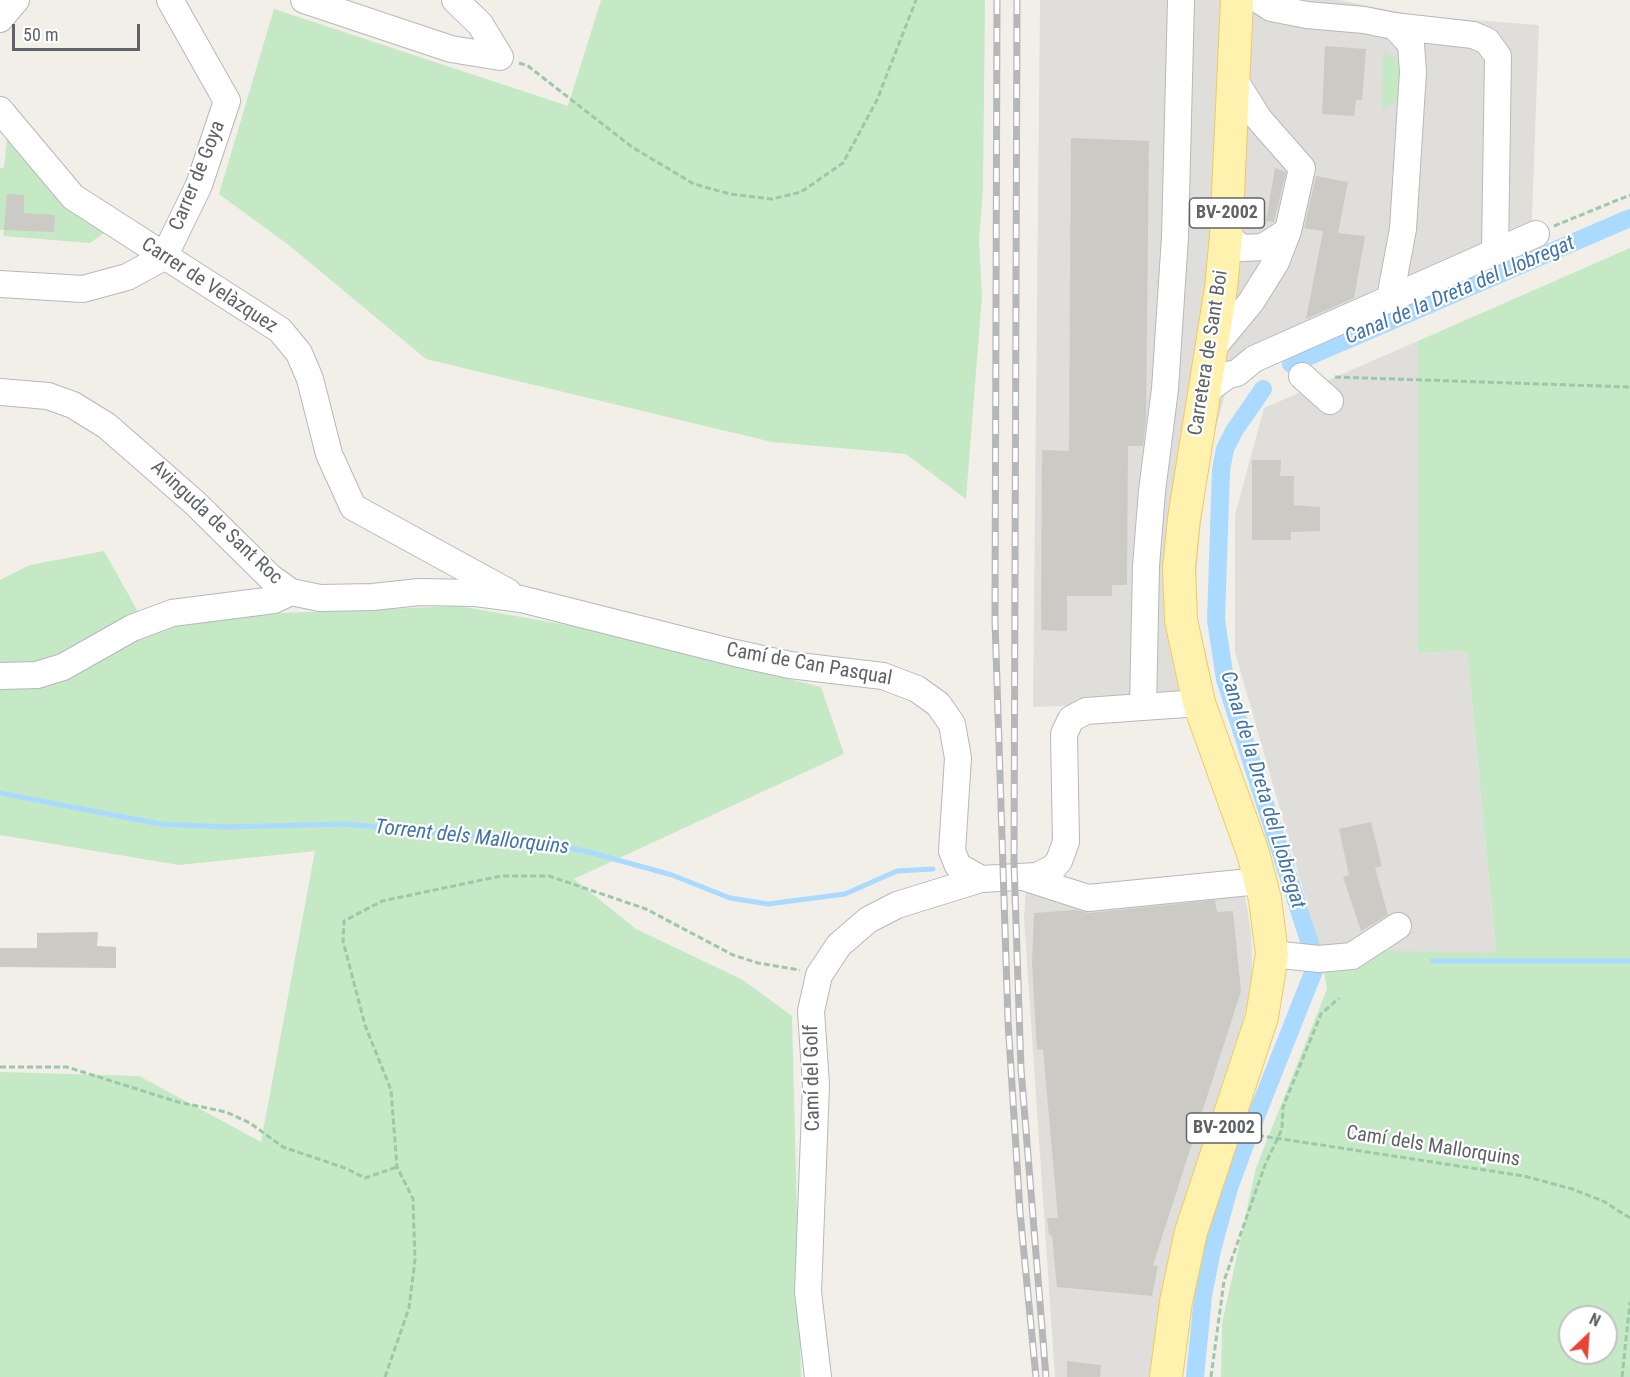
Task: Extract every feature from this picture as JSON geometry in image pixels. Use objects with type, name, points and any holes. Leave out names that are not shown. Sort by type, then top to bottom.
[{"type":"main road","name":"Carretera de Sant Boi","points":[[1199,703],[1181,620],[1179,568],[1188,491],[1224,364],[1226,236],[1236,9]]},
{"type":"main road","name":"BV-2002","points":[[1166,1377],[1174,1312],[1186,1252],[1201,1195],[1262,1017],[1272,954],[1260,881],[1233,793],[1199,703]]},
{"type":"street","points":[[0,19],[16,0]]},
{"type":"street","name":"Carrer de Goya","points":[[164,257],[199,186],[227,101],[170,0]]},
{"type":"street","points":[[304,0],[451,49],[500,57]]},
{"type":"street","points":[[455,0],[480,24],[500,57]]},
{"type":"street","points":[[1143,707],[1146,566],[1152,491],[1165,389],[1175,237],[1181,0]]},
{"type":"street","points":[[1236,9],[1243,19],[1266,3],[1307,15],[1364,20],[1473,35],[1487,41],[1498,56],[1495,252]]},
{"type":"street","points":[[1390,298],[1403,229],[1413,72],[1411,44],[1395,26]]},
{"type":"street","points":[[1224,364],[1234,325],[1276,262],[1288,231],[1302,168],[1259,119],[1232,76]]},
{"type":"street","name":"Carrer de Velàzquez","points":[[0,110],[73,197],[280,330],[299,353],[310,380],[329,454],[353,507],[521,599]]},
{"type":"street","points":[[1226,236],[1242,248],[1263,247],[1288,231]]},
{"type":"street","points":[[1224,364],[1390,298],[1536,234]]},
{"type":"street","points":[[0,284],[83,289],[127,277],[164,257]]},
{"type":"street","points":[[1302,376],[1330,401]]},
{"type":"street","name":"Avinguda de Sant Roc","points":[[0,392],[48,396],[73,405],[107,426],[195,503],[255,563],[291,592],[320,598],[373,597],[419,592],[476,593],[521,599]]},
{"type":"street","name":"Carrer de Velàzquez","points":[[416,540],[433,557],[436,565],[434,576],[419,592]]},
{"type":"street","points":[[0,676],[37,675],[63,668],[132,628],[172,613],[274,600],[291,592]]},
{"type":"street","name":"Camí de Can Pasqual","points":[[521,599],[790,665],[892,678],[924,693],[944,710],[957,740],[958,774],[952,842],[954,861],[965,873],[981,879]]},
{"type":"street","points":[[981,879],[1037,876],[1053,868],[1064,852],[1064,734],[1071,719],[1086,711],[1199,703]]},
{"type":"street","points":[[1026,878],[1088,898],[1260,881]]},
{"type":"street","name":"Camí del Golf","points":[[818,1377],[808,1292],[816,1085],[811,1011],[819,975],[839,945],[868,920],[897,905],[981,879]]},
{"type":"street","points":[[1272,954],[1319,959],[1352,956],[1398,926]]},
{"type":"path","points":[[500,57],[528,66],[632,147],[694,184],[730,194],[772,200],[801,192],[843,163],[877,100],[916,0]]},
{"type":"path","points":[[1536,234],[1630,195]]},
{"type":"path","points":[[1302,376],[1630,387]]},
{"type":"path","points":[[385,1377],[409,1308],[415,1260],[413,1199],[397,1167],[391,1090],[365,1025],[344,941],[344,921],[382,901],[501,876],[549,876],[646,909],[734,955],[758,963],[819,975]]},
{"type":"path","points":[[1211,1377],[1224,1281],[1265,1165],[1282,1129],[1283,1107],[1321,1014],[1339,998]]},
{"type":"path","points":[[0,1067],[67,1067],[177,1102],[226,1112],[250,1123],[283,1147],[345,1168],[365,1178],[397,1167]]},
{"type":"path","name":"Camí dels Mallorquins","points":[[1223,1129],[1277,1140],[1332,1146],[1524,1176],[1572,1189],[1603,1201],[1630,1218]]},
{"type":"path","points":[[1622,1377],[1630,1302]]},
{"type":"shaded area","points":[[1040,0],[1338,0],[1421,16],[1539,25],[1531,244],[1266,356],[1227,386],[1205,469],[1194,600],[1216,701],[1033,707]]},
{"type":"shaded area","points":[[1418,341],[1418,653],[1467,651],[1496,954],[1320,949],[1235,652],[1235,515],[1264,408]]},
{"type":"shaded area","points":[[1241,873],[1251,931],[1253,984],[1171,1278],[1161,1377],[1055,1377],[1024,918],[1026,889]]},
{"type":"green space","points":[[601,0],[985,0],[983,188],[979,240],[982,295],[966,499],[906,454],[772,442],[426,359],[290,246],[219,194],[274,9],[568,106]]},
{"type":"green space","points":[[1383,51],[1401,61],[1400,99],[1382,110]]},
{"type":"green space","points":[[7,138],[107,231],[90,243],[3,236],[4,230],[0,230],[0,168],[4,168]]},
{"type":"green space","points":[[1630,248],[1630,1377],[1221,1377],[1222,1324],[1256,1168],[1327,989],[1320,949],[1496,953],[1467,651],[1418,653],[1418,341]]},
{"type":"green space","points":[[104,551],[151,635],[182,617],[459,606],[589,629],[821,687],[844,754],[574,879],[636,929],[743,980],[792,1016],[801,1377],[0,1377],[0,1072],[139,1076],[261,1142],[315,851],[179,865],[0,835],[0,580],[30,565]]},
{"type":"building","points":[[1325,46],[1366,49],[1362,100],[1356,100],[1354,116],[1322,114]]},
{"type":"building","points":[[1071,138],[1149,141],[1146,419],[1143,446],[1128,446],[1127,585],[1112,585],[1112,596],[1067,596],[1067,631],[1041,630],[1042,450],[1069,451]]},
{"type":"building","points":[[1275,168],[1286,172],[1274,222],[1266,221]]},
{"type":"building","points":[[1316,176],[1348,182],[1338,233],[1365,236],[1354,298],[1306,319],[1323,231],[1304,228]]},
{"type":"building","points":[[7,194],[24,195],[24,213],[55,215],[54,232],[4,230]]},
{"type":"building","points":[[1252,460],[1281,460],[1280,476],[1294,476],[1294,505],[1320,507],[1320,531],[1291,532],[1291,540],[1252,540]]},
{"type":"building","points":[[1371,822],[1382,866],[1375,868],[1388,915],[1361,931],[1343,877],[1349,875],[1339,829]]},
{"type":"building","points":[[1215,900],[1217,912],[1233,911],[1241,991],[1153,1265],[1158,1266],[1152,1296],[1057,1287],[1052,1236],[1049,1235],[1047,1218],[1058,1218],[1043,1049],[1037,1050],[1032,962],[1034,913],[1075,910],[1089,913]]},
{"type":"building","points":[[98,932],[97,946],[116,947],[116,968],[0,967],[0,948],[37,948],[37,933]]},
{"type":"building","points":[[1067,1361],[1101,1365],[1100,1377],[1067,1377]]},
{"type":"waterway","name":"Canal de la Dreta del Llobregat","points":[[1291,364],[1630,218]]},
{"type":"waterway","name":"Canal de la Dreta del Llobregat","points":[[1263,389],[1234,431],[1225,449],[1221,470],[1216,620],[1225,679],[1312,950]]},
{"type":"waterway","name":"Torrent dels Mallorquins","points":[[0,793],[160,824],[225,827],[345,824],[519,840],[585,851],[672,875],[730,898],[768,904],[845,894],[897,871],[933,869]]},
{"type":"waterway","points":[[1432,961],[1630,961]]},
{"type":"waterway","name":"Canal de la Dreta del Llobregat","points":[[1253,1124],[1315,968]]},
{"type":"waterway","name":"Canal de la Dreta del Llobregat","points":[[1195,1377],[1203,1296],[1212,1250],[1229,1188],[1246,1142]]},
{"type":"railway","points":[[997,0],[995,621],[1008,1021],[1020,1212],[1036,1377]]},
{"type":"railway","points":[[1017,0],[1014,863],[1021,1069],[1046,1377]]}]
